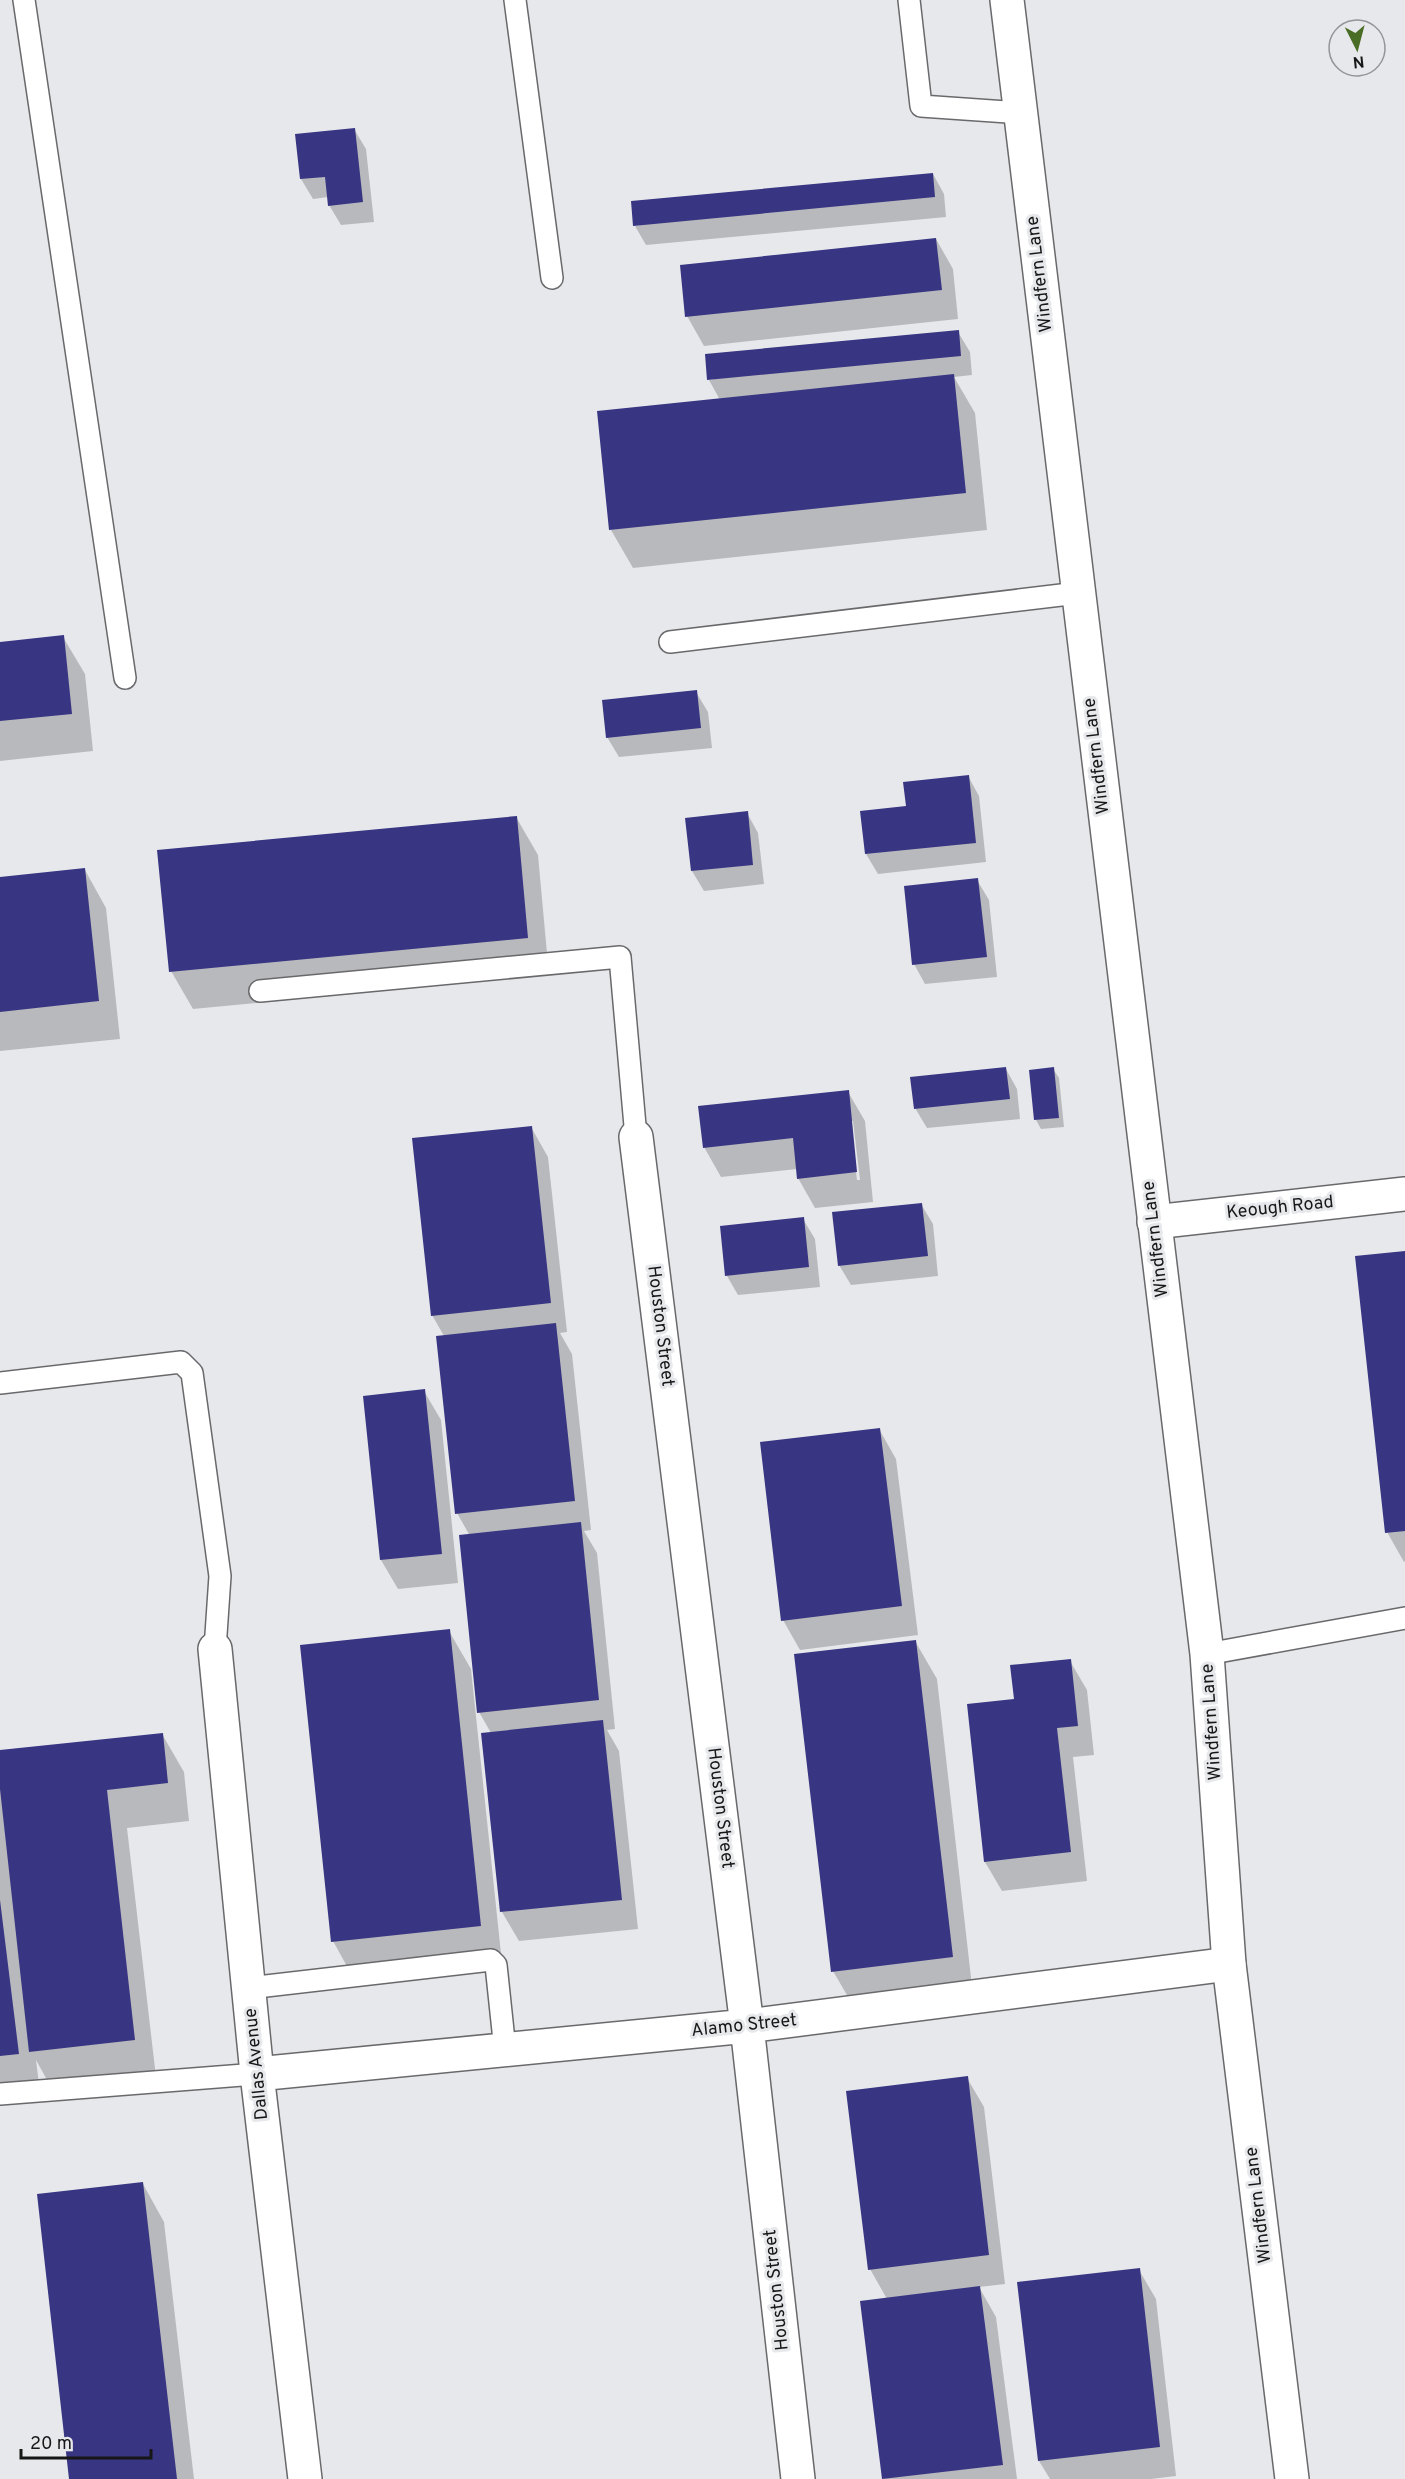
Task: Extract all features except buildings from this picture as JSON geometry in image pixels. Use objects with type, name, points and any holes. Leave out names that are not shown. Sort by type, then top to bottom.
[{"type":"street","name":"Windfern Lane","points":[[1007,0],[1207,1654],[1229,1964],[1292,2479]]},
{"type":"street","name":"Houston Street","points":[[636,1137],[747,2026],[798,2479]]},
{"type":"street","name":"Keough Road","points":[[1154,1222],[1405,1194]]},
{"type":"street","name":"Dallas Avenue","points":[[215,1649],[257,2074],[305,2479]]},
{"type":"street","name":"Alamo Street","points":[[257,2074],[747,2026],[1229,1964]]},
{"type":"lane","points":[[24,0],[124,678]]},
{"type":"lane","points":[[515,0],[552,278]]},
{"type":"lane","points":[[909,0],[921,106],[1021,113]]},
{"type":"lane","points":[[670,642],[1078,593]]},
{"type":"lane","points":[[260,991],[620,957],[636,1137]]},
{"type":"lane","points":[[0,1383],[181,1362],[192,1373],[220,1576],[215,1649]]},
{"type":"lane","points":[[1207,1654],[1405,1618]]},
{"type":"lane","points":[[249,1988],[491,1960],[496,1965],[505,2050]]},
{"type":"lane","points":[[0,2094],[257,2074]]}]
